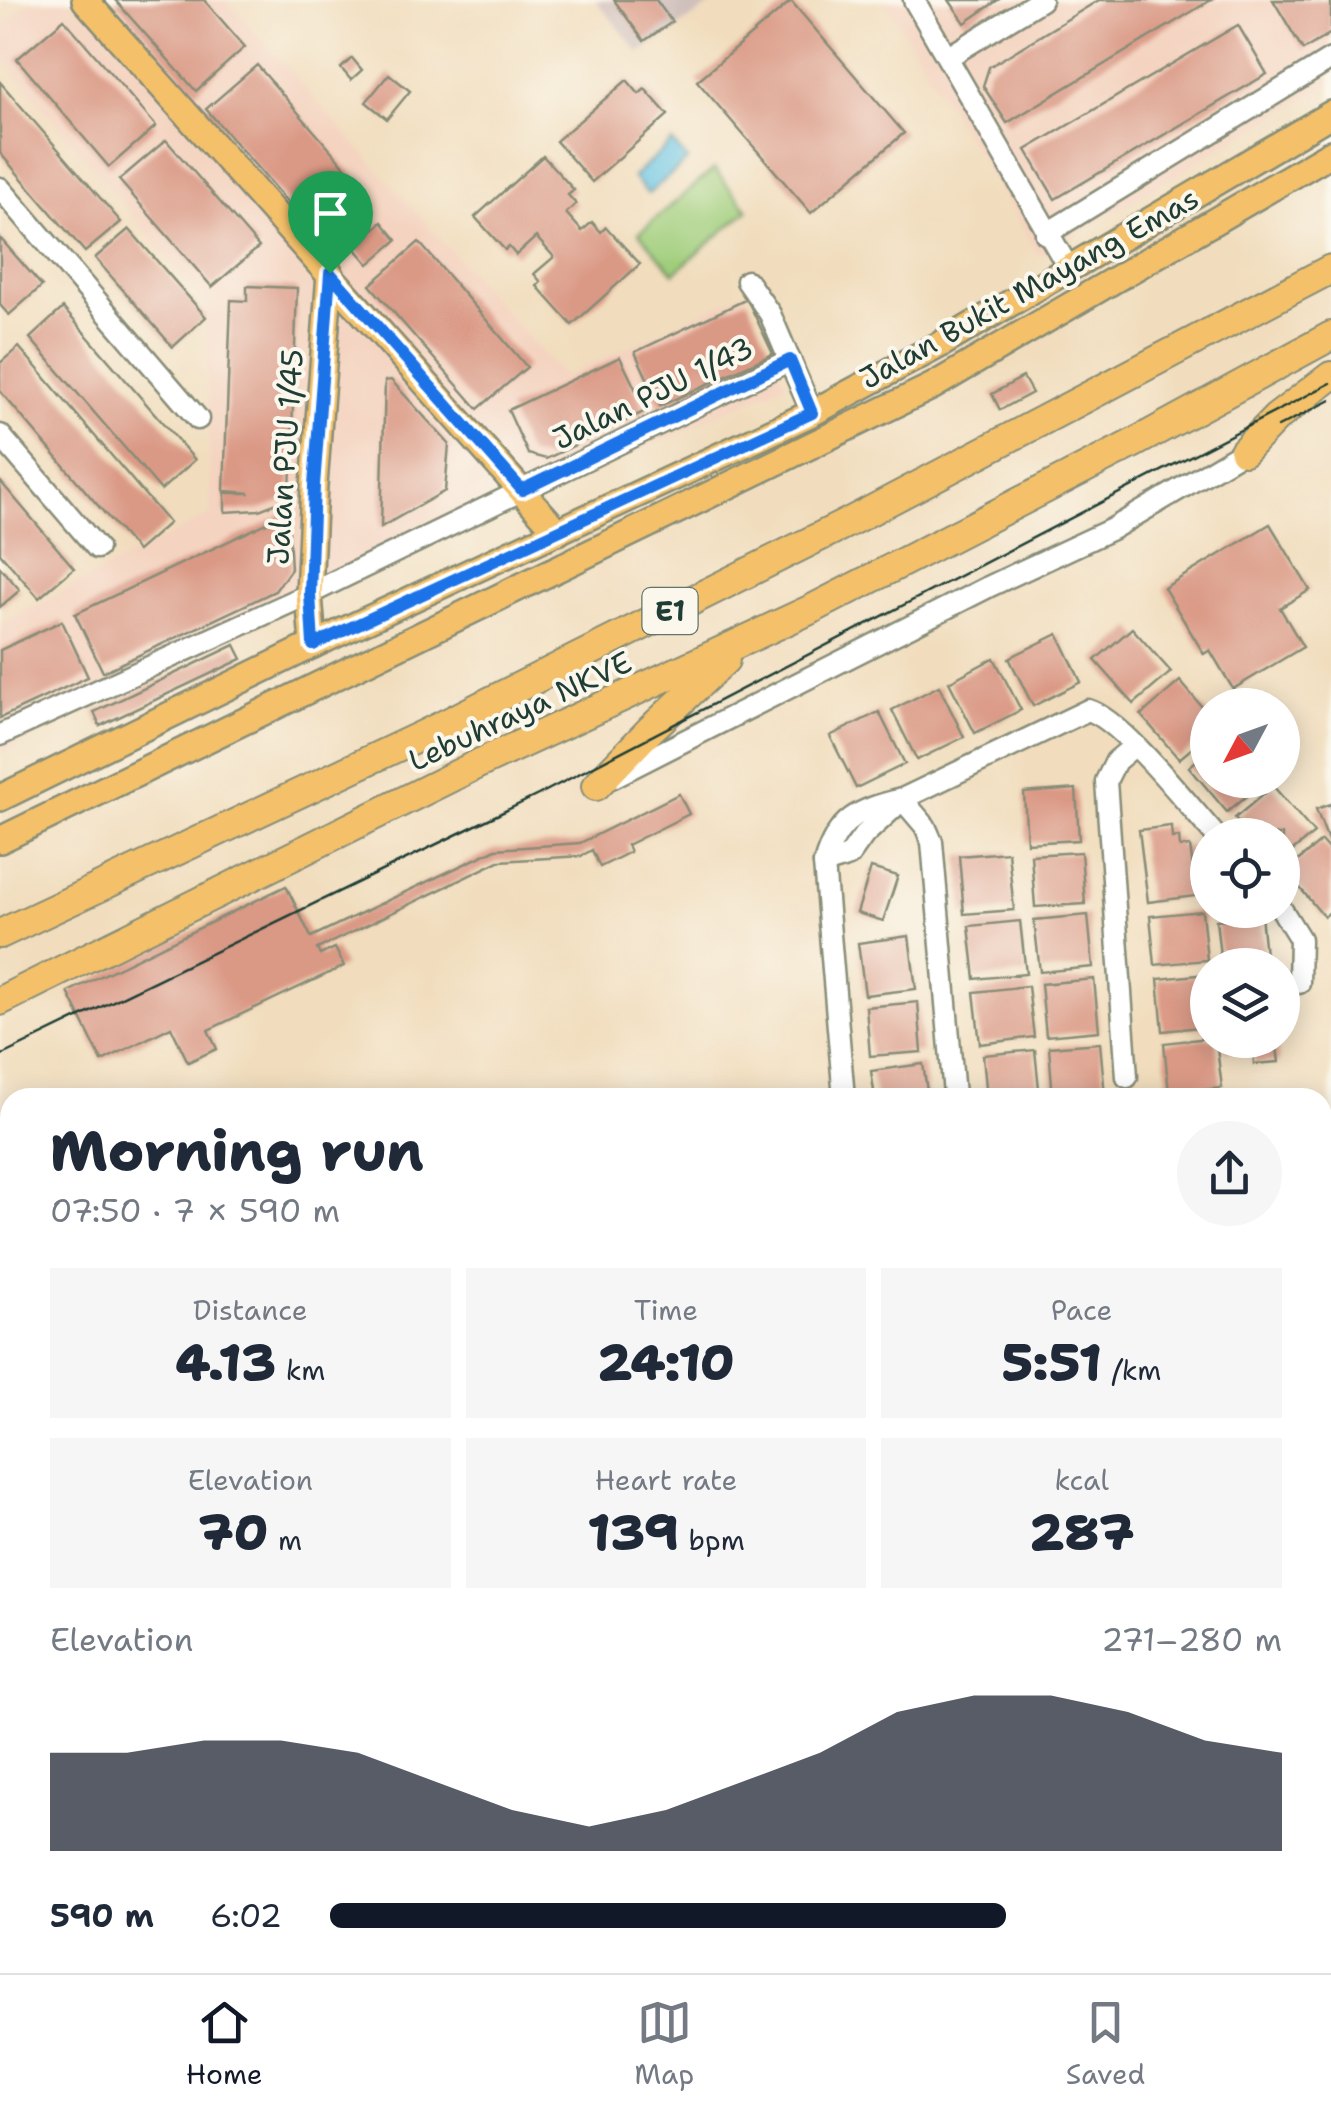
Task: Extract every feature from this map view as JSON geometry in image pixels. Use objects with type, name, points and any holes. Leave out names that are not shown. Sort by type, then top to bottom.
[{"type":"highway","name":"Lebuhraya NKVE","points":[[0,934],[426,734],[829,532],[1331,269]]},
{"type":"highway","name":"Lebuhraya NKVE","points":[[0,1001],[478,764],[814,608],[1331,336]]},
{"type":"highway","points":[[1244,452],[1276,418],[1331,376]]},
{"type":"highway","points":[[596,786],[713,670],[766,628]]},
{"type":"main road","points":[[85,0],[558,532]]},
{"type":"main road","name":"Jalan Bukit Mayang Emas","points":[[0,798],[313,645],[812,413],[940,344],[1331,114]]},
{"type":"main road","name":"Jalan Bukit Mayang Emas","points":[[0,840],[933,386],[1331,153]]},
{"type":"main road","points":[[1069,268],[1077,276],[1092,280],[1124,274]]},
{"type":"main road","name":"Jalan PJU 1/45","points":[[313,645],[310,594],[330,273]]},
{"type":"main road","points":[[780,458],[803,436],[812,413],[836,416],[886,396],[933,386]]},
{"type":"street","points":[[914,0],[1069,268]]},
{"type":"street","points":[[948,58],[1041,0]]},
{"type":"street","points":[[1046,234],[1331,59]]},
{"type":"street","points":[[0,188],[198,420]]},
{"type":"street","points":[[748,280],[770,314],[812,413]]},
{"type":"street","name":"Jalan PJU 1/43","points":[[0,735],[310,594],[790,360]]},
{"type":"street","points":[[0,435],[97,548]]},
{"type":"street","points":[[596,786],[988,587],[1112,529],[1244,452]]},
{"type":"street","points":[[843,1088],[824,864],[831,839],[848,820],[872,806],[902,799],[1088,710],[1099,713],[1134,746],[1200,818]]},
{"type":"street","points":[[1127,1076],[1106,781],[1116,761],[1134,746]]},
{"type":"street","points":[[902,799],[925,826],[932,842],[953,1088]]},
{"type":"shaded area","points":[[32,0],[226,0],[564,377],[745,292],[786,384],[297,606],[0,753],[0,624],[211,514],[205,303],[0,55],[0,26]]},
{"type":"shaded area","points":[[596,0],[719,0],[639,53]]},
{"type":"shaded area","points":[[884,0],[1331,0],[1331,83],[1039,256]]},
{"type":"green space","points":[[714,169],[748,210],[674,273],[639,233]]},
{"type":"water","points":[[672,142],[688,160],[648,194],[633,177]]},
{"type":"building","points":[[115,0],[204,0],[245,47],[196,91]]},
{"type":"building","points":[[614,0],[656,0],[672,22],[644,41]]},
{"type":"building","points":[[949,0],[998,0],[965,23]]},
{"type":"building","points":[[1099,0],[1211,0],[1007,123],[983,86],[989,67]]},
{"type":"building","points":[[1273,0],[1331,0],[1331,33],[1303,50]]},
{"type":"building","points":[[791,1],[904,133],[811,213],[697,81]]},
{"type":"building","points":[[64,19],[156,126],[109,167],[17,59]]},
{"type":"building","points":[[1238,25],[1267,74],[1055,199],[1026,150]]},
{"type":"building","points":[[352,58],[362,70],[351,80],[341,68]]},
{"type":"building","points":[[257,65],[359,183],[363,222],[330,251],[206,109]]},
{"type":"building","points":[[389,74],[410,91],[387,119],[366,102]]},
{"type":"building","points":[[627,80],[639,94],[645,89],[668,115],[592,182],[556,141]]},
{"type":"building","points":[[0,82],[121,222],[85,252],[0,153]]},
{"type":"building","points":[[166,140],[259,247],[212,287],[119,180]]},
{"type":"building","points":[[543,156],[574,190],[568,195],[576,204],[566,213],[582,231],[592,222],[601,232],[606,227],[640,264],[572,325],[537,286],[541,282],[534,274],[554,257],[536,237],[516,255],[509,247],[505,250],[475,217]]},
{"type":"building","points":[[382,222],[397,240],[369,264],[354,247]]},
{"type":"building","points":[[129,229],[206,317],[173,347],[95,258]]},
{"type":"building","points":[[0,238],[42,286],[9,315],[0,305]]},
{"type":"building","points":[[419,242],[527,367],[478,409],[370,285]]},
{"type":"building","points":[[247,286],[297,288],[290,494],[285,493],[285,500],[259,510],[225,512],[225,493],[250,493],[224,491],[231,300],[247,301]]},
{"type":"building","points":[[747,299],[773,354],[660,406],[635,352]]},
{"type":"building","points":[[63,308],[195,460],[161,490],[30,338]]},
{"type":"building","points":[[19,347],[169,523],[137,551],[0,391],[0,363]]},
{"type":"building","points":[[620,357],[646,411],[546,459],[528,454],[508,410]]},
{"type":"building","points":[[1023,377],[1032,393],[1000,410],[992,394]]},
{"type":"building","points":[[391,380],[449,444],[445,491],[381,527],[385,381]]},
{"type":"building","points":[[0,481],[74,568],[39,598],[0,553]]},
{"type":"building","points":[[284,512],[288,514],[291,569],[275,591],[103,672],[75,614]]},
{"type":"building","points":[[1270,524],[1310,590],[1280,608],[1303,647],[1232,688],[1210,650],[1204,654],[1164,588]]},
{"type":"building","points":[[0,567],[20,590],[0,607]]},
{"type":"building","points":[[62,621],[88,677],[0,718],[0,650]]},
{"type":"building","points":[[1132,628],[1171,672],[1134,704],[1095,660]]},
{"type":"building","points":[[1058,634],[1081,682],[1033,706],[1009,658]]},
{"type":"building","points":[[235,645],[242,659],[100,726],[94,712]]},
{"type":"building","points":[[994,658],[1021,710],[975,733],[949,682]]},
{"type":"building","points":[[1180,681],[1190,693],[1190,750],[1179,759],[1141,715]]},
{"type":"building","points":[[939,686],[964,737],[917,760],[892,710]]},
{"type":"building","points":[[879,712],[905,764],[856,788],[830,736]]},
{"type":"building","points":[[1076,789],[1079,840],[1027,843],[1024,793]]},
{"type":"building","points":[[679,794],[689,814],[627,845],[630,852],[600,867],[592,850],[581,856],[499,861],[317,949],[320,955],[335,948],[344,966],[208,1030],[217,1049],[188,1062],[171,1027],[102,1061],[68,992],[286,886],[311,937],[496,849],[580,843]]},
{"type":"building","points":[[1215,798],[1244,798],[1227,812]]},
{"type":"building","points":[[1259,798],[1283,798],[1314,833],[1300,845],[1300,818],[1235,818]]},
{"type":"building","points":[[1331,804],[1331,848],[1316,809]]},
{"type":"building","points":[[1171,826],[1172,838],[1179,837],[1180,847],[1190,846],[1190,897],[1148,902],[1139,830]]},
{"type":"building","points":[[1321,841],[1331,852],[1331,911],[1324,917],[1300,888],[1300,859]]},
{"type":"building","points":[[1008,852],[1014,910],[964,914],[959,856]]},
{"type":"building","points":[[1081,852],[1085,904],[1035,907],[1031,855]]},
{"type":"building","points":[[871,868],[898,876],[883,921],[857,913]]},
{"type":"building","points":[[1190,912],[1190,928],[1204,928],[1206,948],[1190,948],[1190,962],[1155,965],[1150,916]]},
{"type":"building","points":[[1088,915],[1093,967],[1040,972],[1034,920]]},
{"type":"building","points":[[1020,921],[1026,974],[975,979],[969,926]]},
{"type":"building","points":[[1217,928],[1262,928],[1264,948],[1219,948]]},
{"type":"building","points":[[909,936],[916,989],[865,995],[858,943]]},
{"type":"building","points":[[1190,976],[1190,1028],[1163,1031],[1158,979]]},
{"type":"building","points":[[1094,979],[1099,1031],[1046,1036],[1041,984]]},
{"type":"building","points":[[1028,986],[1034,1037],[980,1044],[974,992]]},
{"type":"building","points":[[918,1002],[922,1052],[870,1056],[866,1007]]},
{"type":"building","points":[[1190,1040],[1190,1058],[1218,1058],[1222,1088],[1168,1088],[1164,1043]]},
{"type":"building","points":[[1100,1043],[1104,1088],[1052,1088],[1049,1047]]},
{"type":"building","points":[[1035,1050],[1039,1088],[986,1088],[983,1055]]},
{"type":"building","points":[[1254,1058],[1278,1058],[1279,1062],[1254,1064]]},
{"type":"building","points":[[923,1064],[927,1088],[874,1088],[871,1071]]},
{"type":"tram line","points":[[0,1056],[538,795],[1331,383]]},
{"type":"tram line","points":[[1278,427],[1331,400]]},
{"type":"route","points":[[330,273],[522,490],[790,360],[812,413],[313,645],[310,594],[314,486],[330,273]]}]
